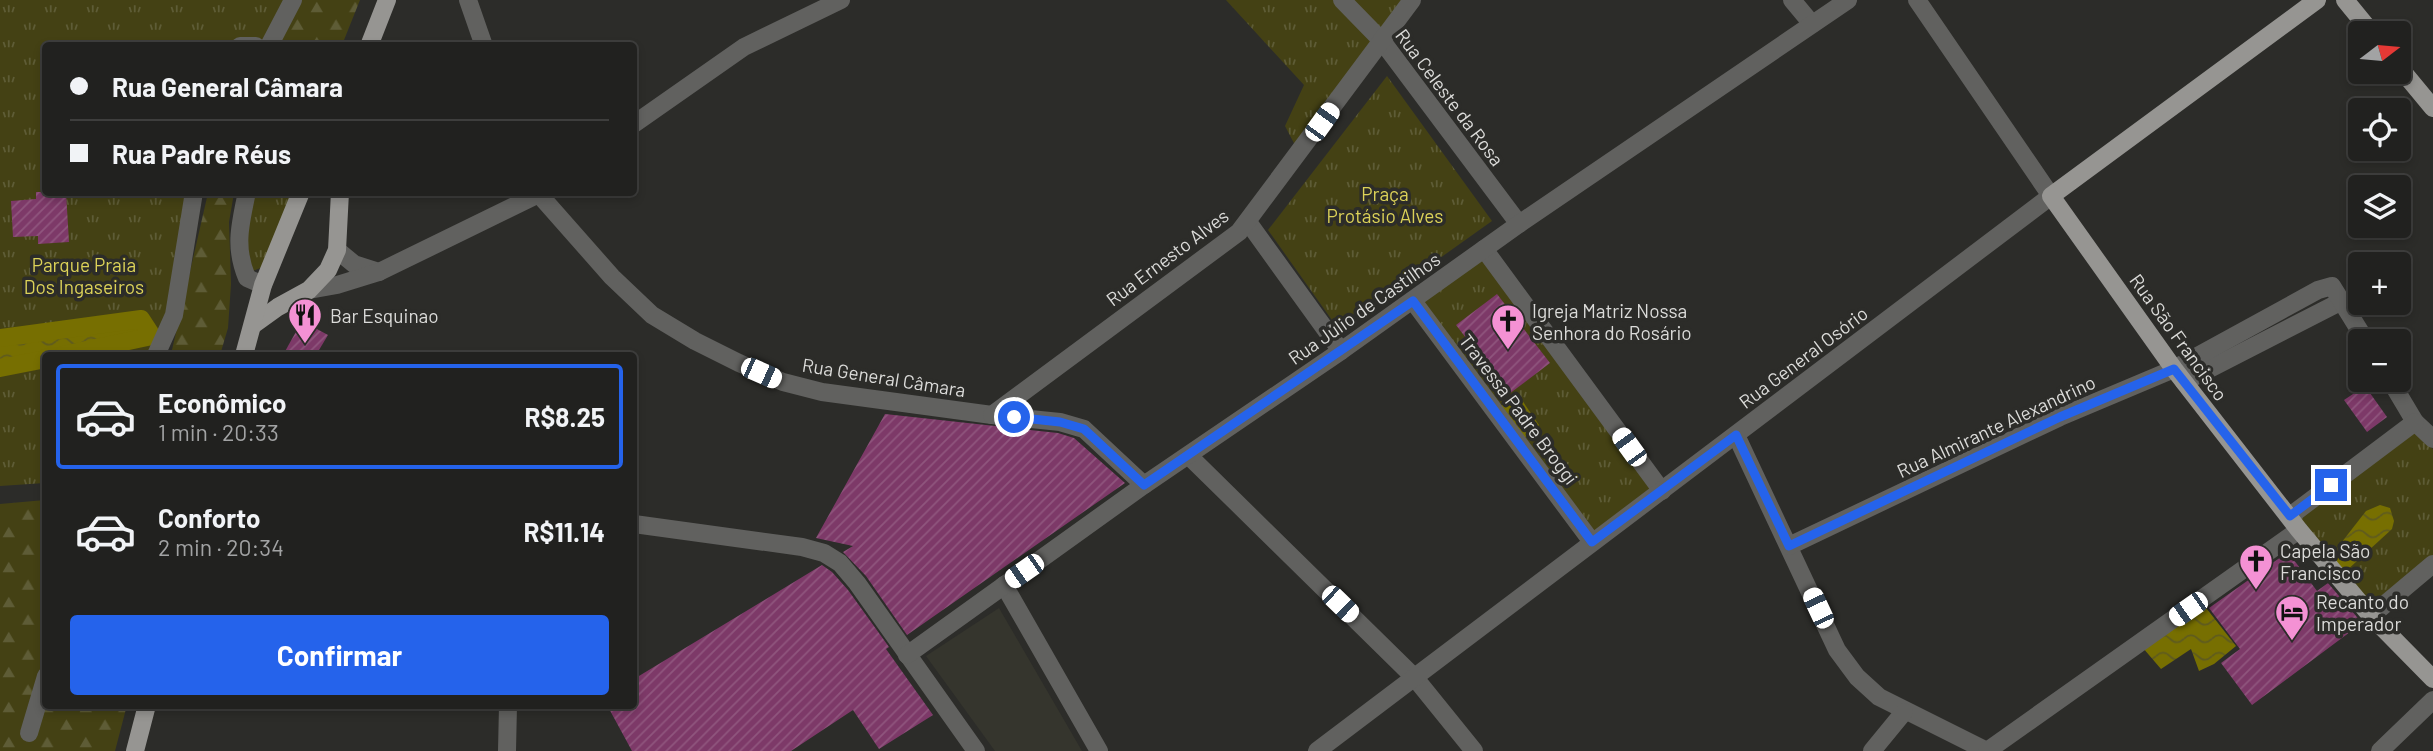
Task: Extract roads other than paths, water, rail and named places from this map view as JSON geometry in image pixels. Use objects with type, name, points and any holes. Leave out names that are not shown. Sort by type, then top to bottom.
[{"type":"main road","points":[[371,42],[387,0]]},
{"type":"main road","name":"Rua General Osório","points":[[2051,195],[2317,0]]},
{"type":"main road","points":[[2344,0],[2362,21]]},
{"type":"main road","points":[[2412,83],[2433,108]]},
{"type":"main road","name":"Rua São Francisco","points":[[2051,195],[2179,375],[2294,523],[2371,616],[2433,679]]},
{"type":"main road","points":[[245,352],[262,285],[299,196]]},
{"type":"main road","points":[[253,325],[309,290],[328,270],[337,250],[340,196]]},
{"type":"main road","points":[[262,285],[279,291],[309,290]]},
{"type":"main road","points":[[135,751],[146,709]]},
{"type":"street","points":[[271,42],[293,0]]},
{"type":"street","points":[[468,0],[483,42]]},
{"type":"street","points":[[637,122],[744,47],[841,0]]},
{"type":"street","name":"Rua Celeste da Rosa","points":[[1342,0],[1382,41],[1519,224]]},
{"type":"street","name":"Rua Ernesto Alves","points":[[992,415],[1239,232],[1412,0]]},
{"type":"street","points":[[1792,0],[1812,24]]},
{"type":"street","name":"Rua Júlio de Castilhos","points":[[907,655],[1144,485],[1413,301],[1484,248],[1848,0]]},
{"type":"street","name":"Rua São Francisco","points":[[1917,0],[2051,195]]},
{"type":"street","name":"Rua General Osório","points":[[1317,751],[2051,195]]},
{"type":"street","points":[[157,352],[174,315],[193,196]]},
{"type":"street","points":[[246,196],[238,234],[241,263],[247,278],[262,285]]},
{"type":"street","points":[[309,290],[337,285],[379,272],[535,196]]},
{"type":"street","name":"Rua General Câmara","points":[[541,196],[612,277],[652,315],[739,363],[783,383],[822,392],[1060,422],[1084,429],[1144,485]]},
{"type":"street","points":[[1248,222],[1341,351]]},
{"type":"street","points":[[1484,248],[1662,491]]},
{"type":"street","points":[[337,250],[354,264],[379,272]]},
{"type":"street","name":"Rua Almirante Alexandrino","points":[[1789,546],[2060,417],[2179,375],[2318,290],[2337,294],[2359,329]]},
{"type":"street","name":"Travessa Padre Broggi","points":[[1413,301],[1592,542]]},
{"type":"street","points":[[2397,392],[2415,422],[2433,439]]},
{"type":"street","points":[[1736,435],[1837,650],[1864,684],[1904,712],[1987,751],[2294,523],[2415,422]]},
{"type":"street","points":[[1189,456],[1415,678],[1474,751]]},
{"type":"street","points":[[637,524],[779,542],[824,553],[840,563],[976,751]]},
{"type":"street","points":[[2371,616],[2433,564]]},
{"type":"street","points":[[1004,585],[1099,751]]},
{"type":"street","points":[[29,733],[42,689]]},
{"type":"street","points":[[2380,751],[2433,700]]},
{"type":"street","points":[[507,751],[508,709]]},
{"type":"street","points":[[1872,751],[1904,712]]},
{"type":"water","points":[[141,319],[152,336],[77,352],[42,352],[42,360],[0,368],[0,338]]},
{"type":"water","points":[[1517,393],[1539,425],[1521,441],[1497,409]]},
{"type":"water","points":[[2380,505],[2390,508],[2394,521],[2392,529],[2345,572],[2331,556],[2366,511]]},
{"type":"water","points":[[2203,604],[2236,646],[2214,664],[2199,671],[2191,649],[2161,669],[2143,648]]},
{"type":"waterway","points":[[0,338],[141,319],[152,336],[77,352]]},
{"type":"waterway","points":[[0,368],[42,360]]},
{"type":"place","name":"Bar Esquinao","points":[[305,345]]},
{"type":"place","name":"Igreja Matriz Nossa Senhora do Rosário","points":[[1508,351]]},
{"type":"place","name":"Capela São Francisco","points":[[2256,591]]},
{"type":"place","name":"Recanto do Imperador","points":[[2292,642]]},
{"type":"park label","name":"Praça Protásio Alves","points":[[1385,204]]},
{"type":"park label","name":"Parque Praia Dos Ingaseiros","points":[[84,275]]}]
